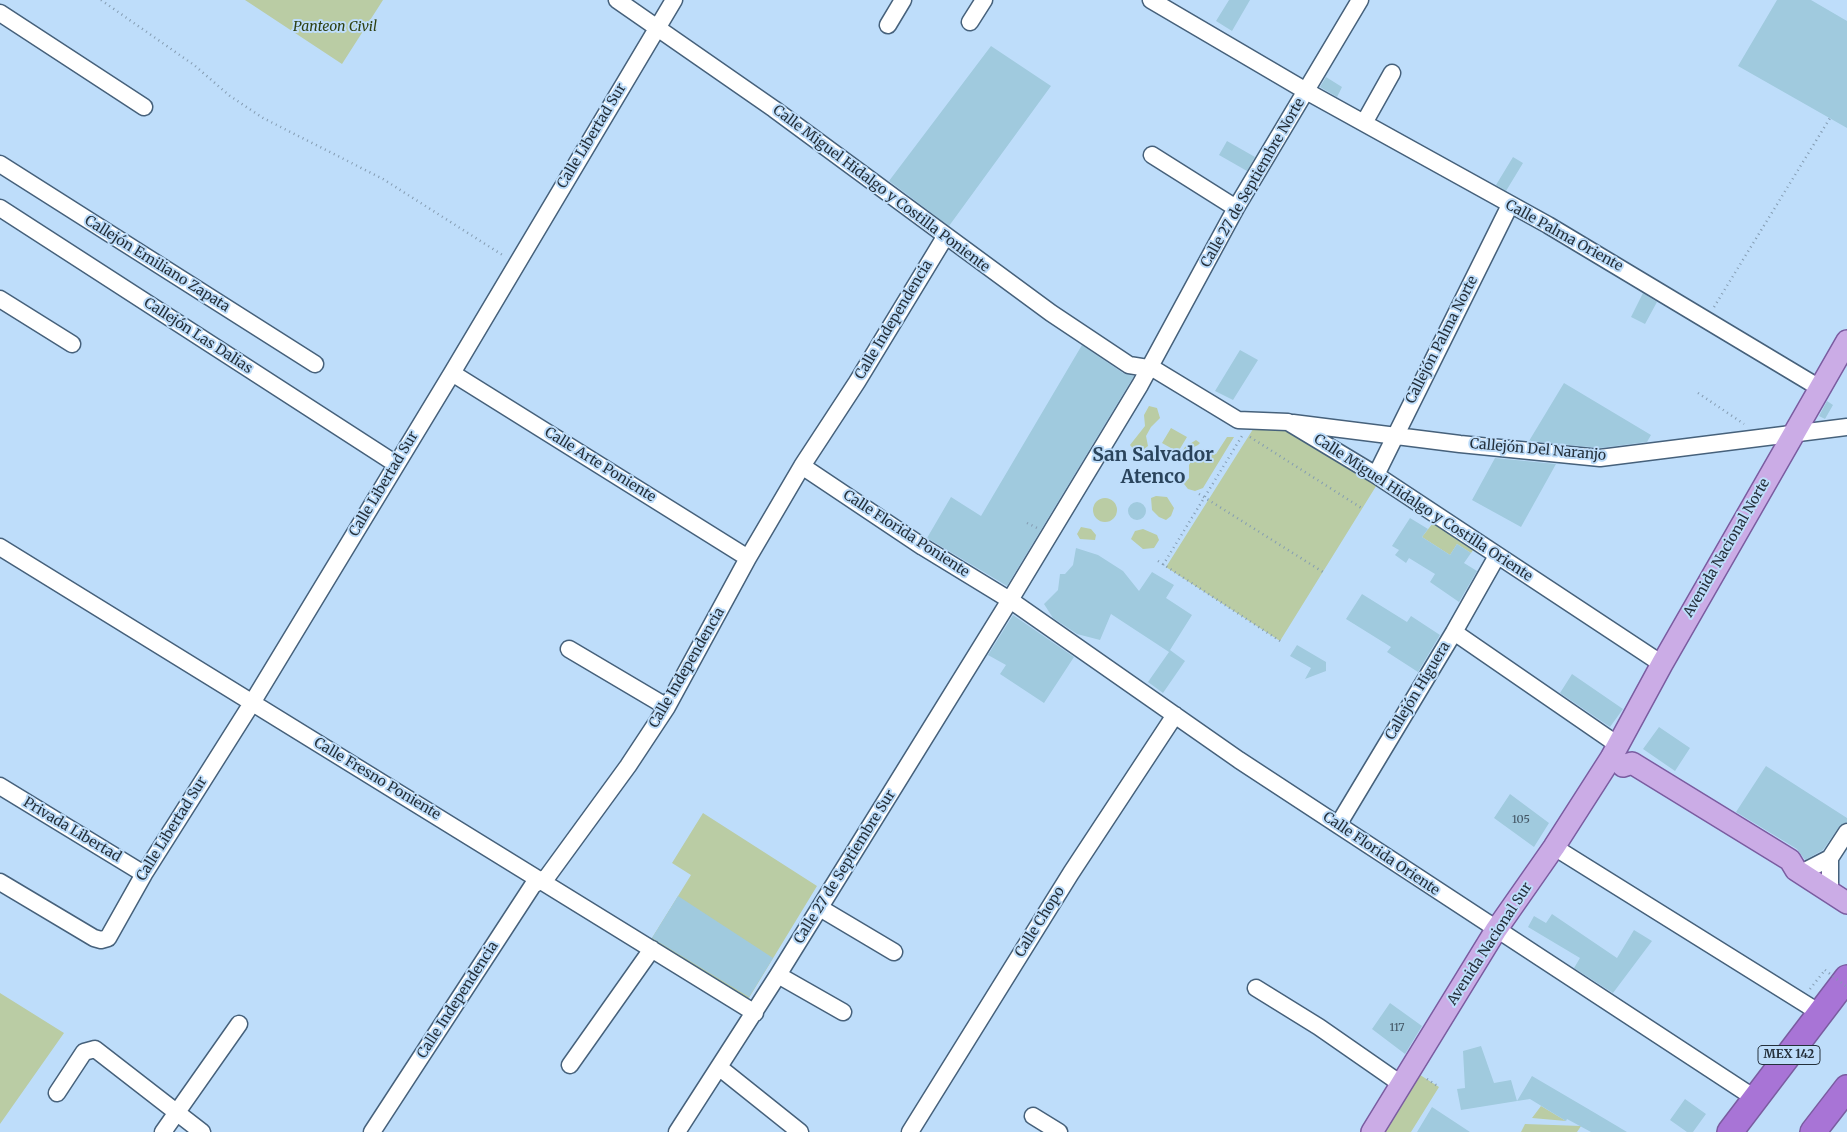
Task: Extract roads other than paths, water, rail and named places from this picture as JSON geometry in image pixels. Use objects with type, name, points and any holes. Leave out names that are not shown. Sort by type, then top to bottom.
[{"type":"highway","name":"MEX 142","points":[[1730,1132],[1756,1099],[1813,1004],[1836,974]]},
{"type":"highway","points":[[1813,1132],[1845,1094]]},
{"type":"main road","name":"Avenida Nacional Norte","points":[[1617,757],[1662,664],[1818,387],[1847,340]]},
{"type":"main road","name":"Avenida Nacional Sur","points":[[1372,1132],[1496,930],[1617,757]]},
{"type":"main road","points":[[1617,757],[1632,763],[1790,860],[1799,872],[1839,898]]},
{"type":"street","name":"Calle Miguel Hidalgo y Costilla Poniente","points":[[617,0],[774,109],[944,237],[1051,313],[1130,365],[1149,367]]},
{"type":"street","name":"Calle Libertad Sur","points":[[0,882],[94,938],[101,940],[108,938],[144,874],[252,702],[674,0]]},
{"type":"street","points":[[888,25],[903,0]]},
{"type":"street","points":[[970,22],[984,0]]},
{"type":"street","name":"Calle Palma Oriente","points":[[1151,0],[1306,91],[1548,225],[1707,318],[1818,387]]},
{"type":"street","name":"Calle 27 de Septiembre Norte","points":[[1010,600],[1140,385],[1236,208],[1360,0]]},
{"type":"street","points":[[0,13],[144,107]]},
{"type":"street","points":[[1364,123],[1392,74]]},
{"type":"street","points":[[1152,155],[1236,208]]},
{"type":"street","name":"Callejón Emiliano Zapata","points":[[0,164],[314,364]]},
{"type":"street","name":"Callejón Palma Norte","points":[[1376,475],[1510,205]]},
{"type":"street","name":"Callejón Las Dalias","points":[[0,208],[396,464]]},
{"type":"street","name":"Calle Independencia","points":[[372,1132],[533,885],[547,877],[628,766],[668,707],[748,558],[802,466],[857,382],[944,237]]},
{"type":"street","points":[[0,299],[72,344]]},
{"type":"street","name":"Calle Miguel Hidalgo y Costilla Oriente","points":[[1149,367],[1238,420],[1288,422],[1376,475],[1404,496],[1662,664]]},
{"type":"street","name":"Calle Arte Poniente","points":[[452,372],[748,558]]},
{"type":"street","name":"Callejón Del Naranjo","points":[[1288,422],[1395,434],[1460,444],[1600,458],[1847,426]]},
{"type":"street","name":"Calle Florida Poniente","points":[[802,466],[923,547],[1010,600]]},
{"type":"street","name":"Calle Fresno Poniente","points":[[0,547],[422,806],[754,1013]]},
{"type":"street","name":"Callejón Higuera","points":[[1338,825],[1454,632],[1497,556]]},
{"type":"street","name":"Calle Florida Oriente","points":[[1010,600],[1239,760],[1756,1099]]},
{"type":"street","name":"Calle 27 de Septiembre Sur","points":[[677,1132],[720,1068],[1010,600]]},
{"type":"street","points":[[1454,632],[1617,757]]},
{"type":"street","points":[[569,649],[668,707]]},
{"type":"street","name":"Calle Chopo","points":[[910,1132],[1071,872],[1176,715]]},
{"type":"street","name":"Privada Libertad","points":[[0,786],[144,874]]},
{"type":"street","points":[[1799,872],[1830,858],[1847,832]]},
{"type":"street","points":[[1554,847],[1813,1004]]},
{"type":"street","points":[[1830,858],[1839,898]]},
{"type":"street","points":[[820,908],[894,952]]},
{"type":"street","points":[[570,1065],[652,949]]},
{"type":"street","points":[[778,975],[843,1012]]},
{"type":"street","points":[[1256,988],[1319,1027],[1401,1084]]},
{"type":"street","points":[[163,1132],[239,1024]]},
{"type":"street","points":[[57,1093],[84,1052],[95,1050],[202,1132]]},
{"type":"street","points":[[720,1068],[800,1132]]},
{"type":"street","points":[[1033,1116],[1059,1132]]},
{"type":"district","name":"San Salvador Atenco","points":[[1153,467]]},
{"type":"park label","name":"Panteon Civil","points":[[335,27]]}]
